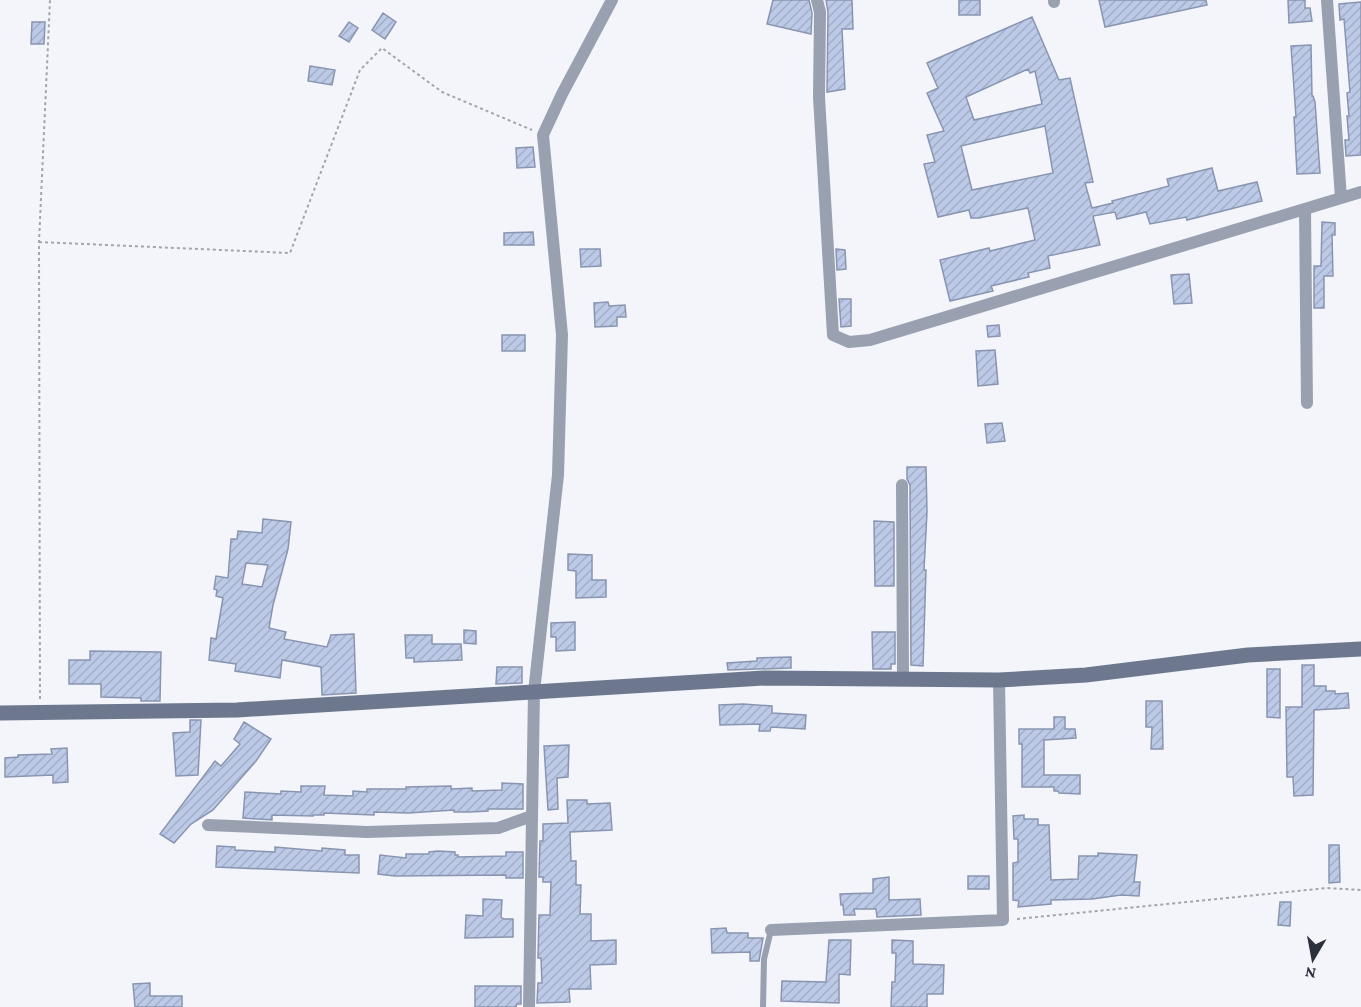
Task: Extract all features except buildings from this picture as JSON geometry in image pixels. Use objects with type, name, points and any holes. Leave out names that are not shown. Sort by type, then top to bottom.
[{"type":"street","points":[[529,1007],[534,692],[558,474],[562,335],[543,135],[612,0]]},
{"type":"street","points":[[817,0],[820,12],[819,97],[833,335],[849,342],[870,340],[1361,192]]},
{"type":"street","points":[[1327,0],[1341,198]]},
{"type":"street","points":[[1305,209],[1307,403]]},
{"type":"street","points":[[902,485],[903,680]]},
{"type":"street","points":[[0,713],[237,710],[764,678],[999,680],[1086,675],[1248,655],[1361,649]]},
{"type":"street","points":[[771,930],[1003,920],[999,680]]},
{"type":"street","points":[[208,825],[379,832],[498,828],[532,816]]},
{"type":"lane","points":[[763,1007],[764,959],[771,930]]},
{"type":"path","points":[[40,711],[39,242],[50,0]]},
{"type":"path","points":[[39,242],[290,253],[360,70],[382,48],[442,93],[543,135]]},
{"type":"path","points":[[1003,920],[1328,888],[1361,890]]}]
